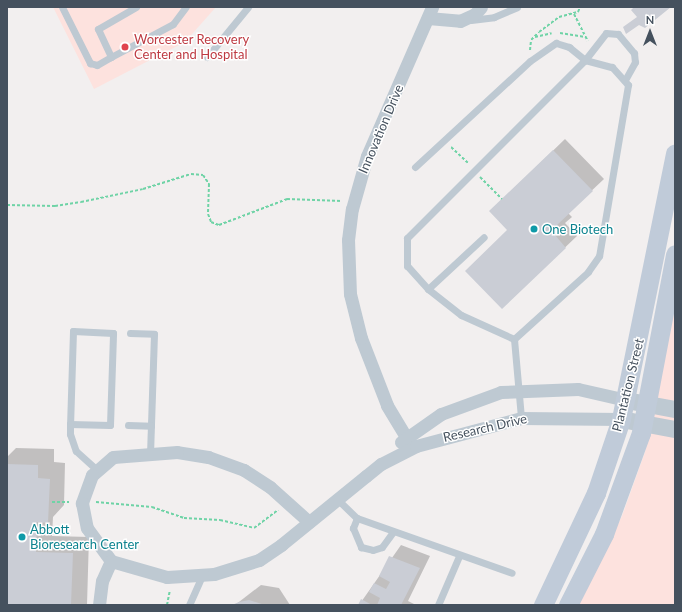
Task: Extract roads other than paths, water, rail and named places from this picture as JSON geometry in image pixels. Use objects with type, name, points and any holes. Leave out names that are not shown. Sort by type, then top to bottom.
[{"type":"main road","name":"Plantation Street","points":[[543,605],[596,493],[621,419],[675,153]]},
{"type":"main road","name":"Plantation Street","points":[[568,605],[604,534],[643,423],[648,404],[675,254]]},
{"type":"street","points":[[430,13],[460,20],[475,14],[480,7]]},
{"type":"street","name":"Innovation Drive","points":[[406,437],[387,405],[353,308],[348,256],[353,201],[367,156],[430,13]]},
{"type":"street","name":"Research Drive","points":[[309,522],[270,487],[244,470],[208,457],[150,452],[113,456],[96,469],[84,492],[84,516],[96,544],[111,561],[149,574],[202,576],[247,566],[309,522],[381,464],[406,437],[456,407],[517,390],[578,389],[675,409]]},
{"type":"street","name":"Research Drive","points":[[381,464],[430,440],[521,418],[621,419],[675,429]]},
{"type":"street","points":[[99,605],[102,580],[111,561]]},
{"type":"lane","points":[[62,7],[90,63],[97,65],[172,24],[186,7]]},
{"type":"lane","points":[[111,57],[98,29],[136,7]]},
{"type":"lane","points":[[207,57],[248,7]]},
{"type":"lane","points":[[460,20],[494,17],[517,7]]},
{"type":"lane","points":[[514,339],[461,315],[428,289],[405,260],[407,238],[412,230],[586,60],[593,45],[606,33],[623,38],[636,62],[625,80]]},
{"type":"lane","points":[[415,167],[533,59],[556,43],[569,47],[586,60],[612,67],[625,80],[628,98],[599,256],[588,272],[514,339]]},
{"type":"lane","points":[[428,289],[484,237]]},
{"type":"lane","points":[[70,424],[110,424],[113,332],[73,331],[70,424],[76,451],[96,469]]},
{"type":"lane","points":[[130,333],[154,334],[150,452]]},
{"type":"lane","points":[[514,339],[517,390],[521,418]]},
{"type":"lane","points":[[128,425],[151,426]]},
{"type":"lane","points":[[337,499],[357,518],[459,556],[512,573]]},
{"type":"lane","points":[[357,518],[353,528],[361,547],[373,550],[382,547],[393,532]]},
{"type":"lane","points":[[438,605],[459,556]]},
{"type":"lane","points":[[189,605],[202,576]]},
{"type":"place","name":"Worcester Recovery Center and Hospital","points":[[125,47]]},
{"type":"place","name":"One Biotech","points":[[534,229]]},
{"type":"place","name":"Abbott Bioresearch Center","points":[[22,537]]}]
